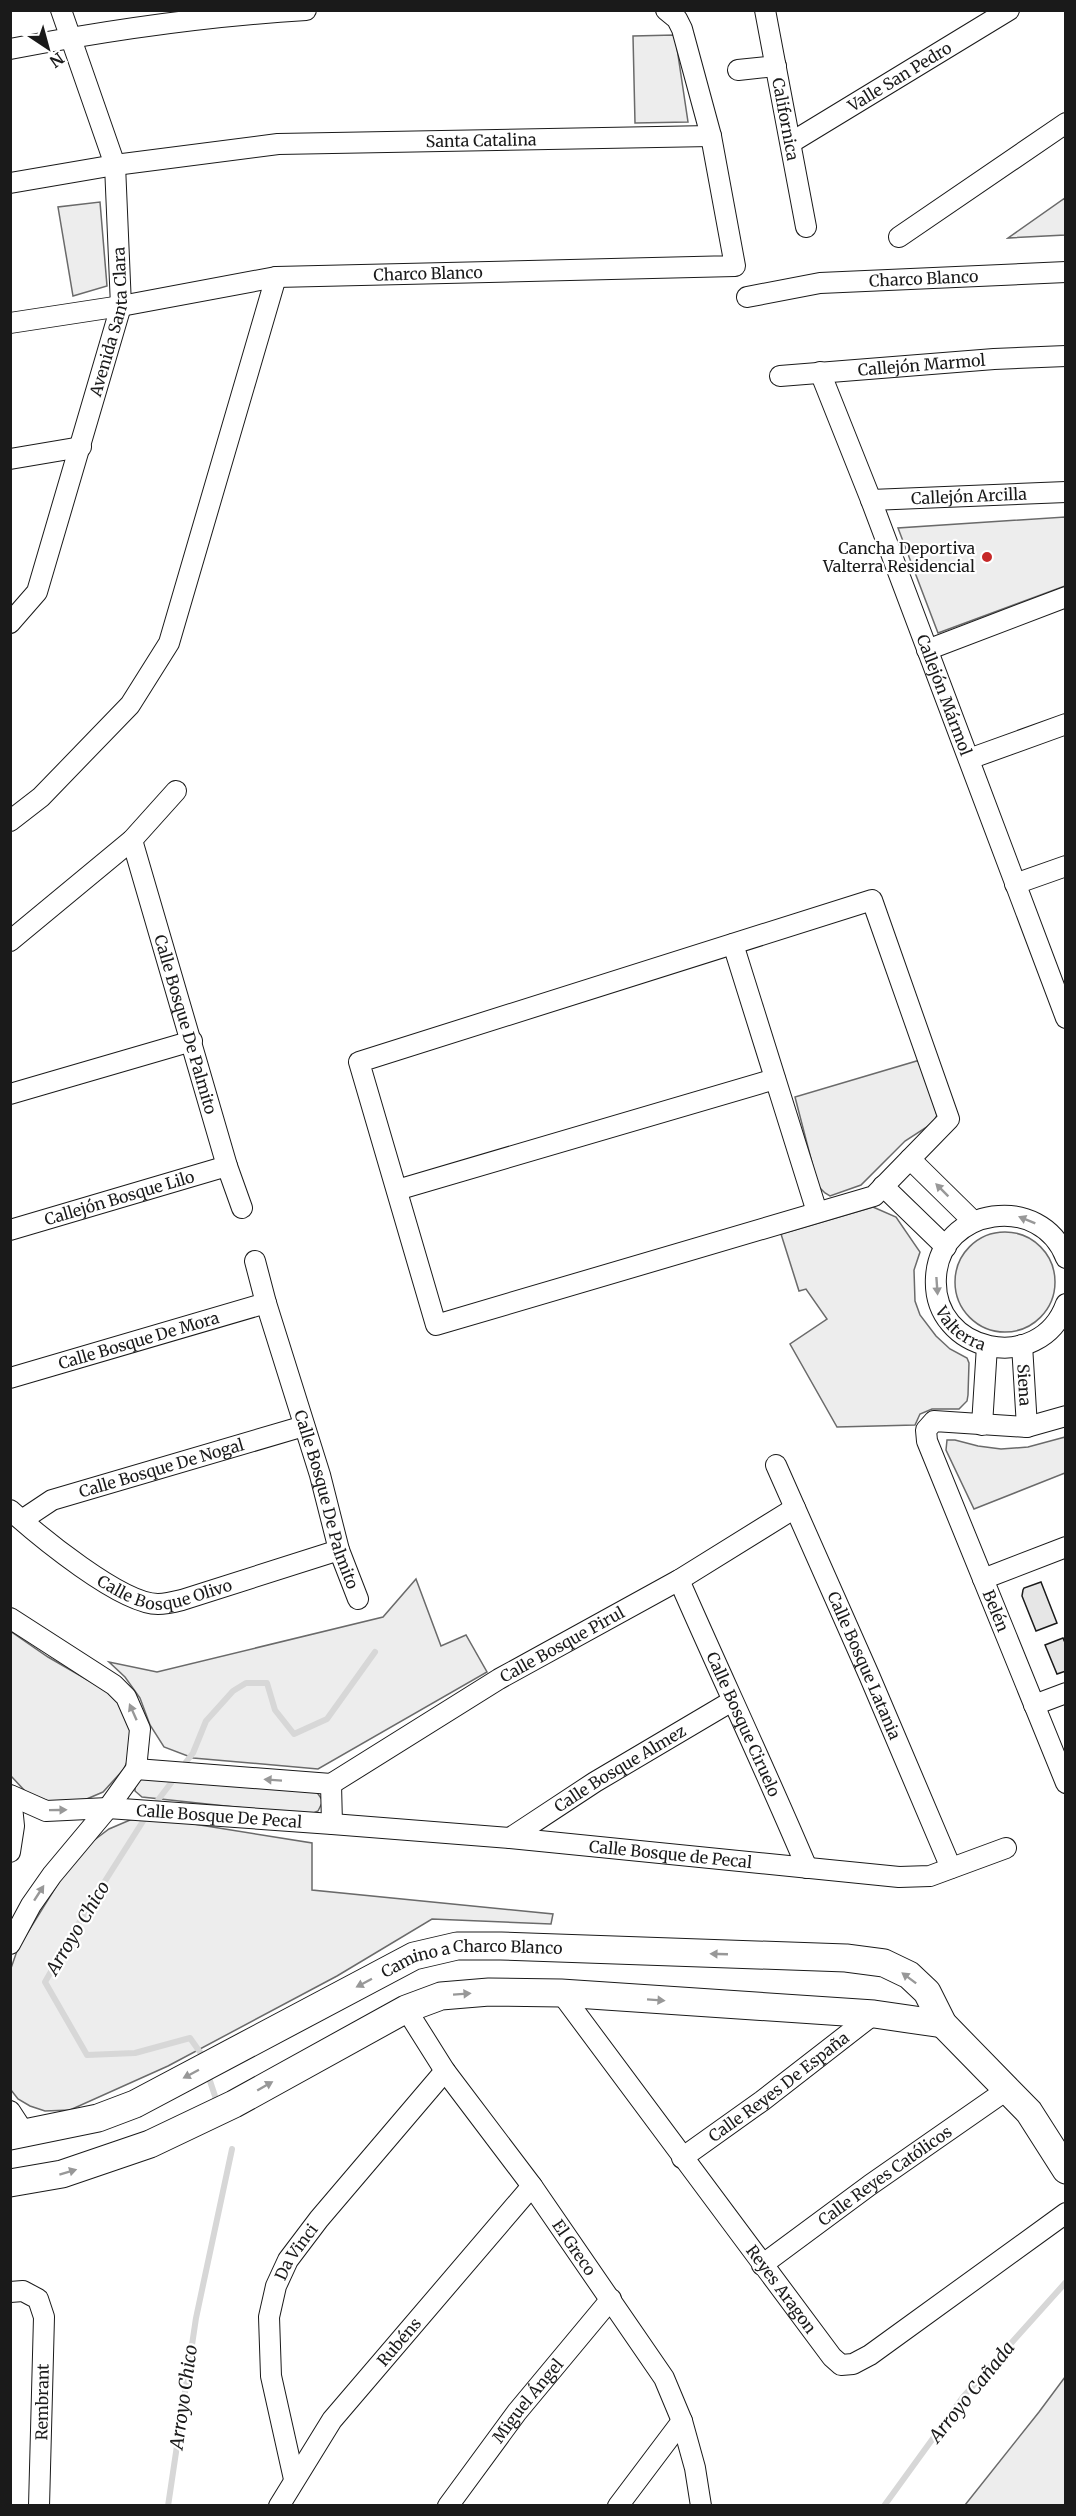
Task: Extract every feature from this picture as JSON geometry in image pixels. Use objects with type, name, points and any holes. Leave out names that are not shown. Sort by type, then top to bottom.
[{"type":"street","name":"Avenida Santa Clara","points":[[10,623],[37,592],[122,306],[115,165],[61,10]]},
{"type":"street","points":[[10,49],[72,37],[245,14],[306,10]]},
{"type":"street","points":[[666,10],[677,19],[682,29],[711,136]]},
{"type":"street","name":"Californica","points":[[765,10],[792,142],[806,227]]},
{"type":"street","name":"Valle San Pedro","points":[[792,142],[1009,10]]},
{"type":"street","points":[[738,70],[776,66]]},
{"type":"street","points":[[899,237],[1065,123]]},
{"type":"street","name":"Santa Catalina","points":[[10,183],[115,165],[279,144],[711,136]]},
{"type":"street","name":"Charco Blanco","points":[[10,323],[122,306],[276,277],[735,266],[711,136]]},
{"type":"street","name":"Charco Blanco","points":[[747,297],[820,283],[1065,272]]},
{"type":"street","points":[[10,821],[40,797],[130,705],[169,643],[276,277]]},
{"type":"street","name":"Callejón Marmol","points":[[780,376],[994,359],[1065,356]]},
{"type":"street","name":"Callejón Mármol","points":[[820,372],[1015,884],[1056,966],[1065,1018]]},
{"type":"street","points":[[10,459],[81,447]]},
{"type":"street","name":"Callejón Arcilla","points":[[871,501],[1065,492]]},
{"type":"street","points":[[10,596],[37,592]]},
{"type":"street","points":[[927,650],[1065,597]]},
{"type":"street","points":[[969,759],[1065,724]]},
{"type":"street","points":[[10,941],[132,840],[176,791]]},
{"type":"street","name":"Calle Bosque De Palmito","points":[[132,840],[227,1166],[242,1208]]},
{"type":"street","points":[[1015,884],[1065,866]]},
{"type":"street","points":[[872,900],[949,1119],[874,1196],[436,1325],[359,1062],[733,944],[872,900]]},
{"type":"street","points":[[733,944],[817,1212]]},
{"type":"street","points":[[10,1094],[192,1041]]},
{"type":"street","points":[[397,1190],[776,1080]]},
{"type":"street","points":[[910,1159],[973,1221]]},
{"type":"street","name":"Callejón Bosque Lilo","points":[[10,1230],[227,1166]]},
{"type":"street","points":[[883,1186],[946,1246]]},
{"type":"street","name":"Valterra","points":[[1065,1253],[1050,1233],[1040,1225],[1019,1216],[996,1214],[973,1221],[963,1227],[946,1246],[937,1265],[936,1277],[938,1300],[949,1321],[966,1337],[987,1346],[1005,1348],[1022,1345],[1042,1335],[1051,1327],[1065,1304]]},
{"type":"street","name":"Calle Bosque De Palmito","points":[[255,1261],[339,1550],[358,1599]]},
{"type":"street","name":"Calle Bosque De Mora","points":[[10,1378],[266,1303]]},
{"type":"street","name":"Siena","points":[[1022,1345],[1027,1426]]},
{"type":"street","points":[[982,1425],[987,1346]]},
{"type":"street","name":"Siena","points":[[927,1441],[926,1430],[934,1421],[1027,1426],[1065,1416]]},
{"type":"street","name":"Calle Bosque De Nogal","points":[[16,1515],[52,1500],[304,1426]]},
{"type":"street","name":"Belén","points":[[927,1441],[1065,1783]]},
{"type":"street","name":"Calle Bosque Latania","points":[[776,1465],[951,1868]]},
{"type":"street","name":"Calle Bosque Pirul","points":[[331,1784],[499,1679],[679,1580],[795,1508]]},
{"type":"street","name":"Calle Bosque Olivo","points":[[16,1515],[95,1576],[135,1598],[157,1604],[182,1600],[339,1550]]},
{"type":"street","points":[[983,1579],[1065,1547]]},
{"type":"street","name":"Calle Bosque Ciruelo","points":[[679,1580],[732,1701],[764,1765],[807,1868]]},
{"type":"street","points":[[10,1618],[114,1684],[126,1697],[140,1729],[136,1769],[108,1808],[52,1875],[31,1905],[10,1944]]},
{"type":"street","points":[[1034,1705],[1065,1693]]},
{"type":"street","name":"Calle Bosque Almez","points":[[510,1838],[595,1782],[732,1701]]},
{"type":"street","points":[[136,1769],[331,1784],[332,1824]]},
{"type":"street","points":[[10,1852],[14,1826],[11,1796]]},
{"type":"street","name":"Calle Bosque De Pecal","points":[[11,1796],[46,1810],[108,1808],[332,1824]]},
{"type":"street","name":"Calle Bosque de Pecal","points":[[332,1824],[510,1838],[899,1877],[930,1876],[1006,1848]]},
{"type":"street","name":"Camino a Charco Blanco","points":[[17,2135],[98,2118],[135,2104],[414,1956],[458,1946],[501,1946],[846,1958],[884,1963],[909,1975],[927,1992],[944,2024],[1029,2112],[1065,2170]]},
{"type":"street","name":"Camino a Charco Blanco","points":[[10,2183],[62,2174],[150,2144],[234,2104],[406,2009],[441,1996],[489,1992],[561,1993],[874,2014],[944,2024]]},
{"type":"street","name":"Reyes Aragon","points":[[561,1993],[762,2265],[832,2357],[841,2365],[853,2364],[870,2355],[1065,2213]]},
{"type":"street","name":"El Greco","points":[[406,2009],[445,2071],[532,2186],[664,2378],[682,2421],[695,2468],[701,2505]]},
{"type":"street","name":"Calle Reyes De España","points":[[682,2158],[762,2101],[874,2014]]},
{"type":"street","name":"Da Vinci","points":[[294,2479],[270,2376],[269,2317],[276,2286],[288,2260],[319,2219],[445,2071]]},
{"type":"street","name":"Calle Reyes Católicos","points":[[762,2265],[870,2185],[1008,2089]]},
{"type":"street","points":[[135,2104],[150,2144]]},
{"type":"street","points":[[10,2111],[17,2135]]},
{"type":"street","name":"Rubéns","points":[[279,2505],[332,2420],[532,2186]]},
{"type":"street","name":"Rembrant","points":[[10,2292],[23,2291],[38,2300],[44,2317],[39,2505]]},
{"type":"street","name":"Miguel Ángel","points":[[448,2505],[517,2412],[611,2299]]},
{"type":"street","points":[[618,2505],[682,2421]]},
{"type":"shaded area","points":[[675,35],[688,122],[635,123],[633,36]]},
{"type":"shaded area","points":[[1065,198],[1065,235],[1008,238]]},
{"type":"shaded area","points":[[100,202],[107,286],[73,296],[58,207]]},
{"type":"shaded area","name":"Cancha Deportiva Valterra Residencial","points":[[1065,517],[1065,586],[938,633],[898,528]]},
{"type":"shaded area","points":[[920,1060],[937,1115],[933,1123],[905,1141],[861,1185],[830,1196],[825,1193],[818,1186],[795,1097]]},
{"type":"shaded area","points":[[873,1207],[896,1217],[920,1252],[914,1270],[915,1301],[920,1315],[936,1336],[950,1349],[967,1358],[969,1363],[968,1395],[967,1401],[959,1409],[932,1409],[920,1414],[915,1425],[837,1427],[790,1344],[827,1319],[806,1289],[799,1291],[781,1234]]},
{"type":"shaded area","points":[[1005,1232],[1024,1236],[1040,1247],[1051,1263],[1055,1282],[1051,1301],[1040,1317],[1024,1328],[1005,1332],[986,1328],[970,1317],[959,1301],[955,1282],[959,1263],[970,1247],[986,1236]]},
{"type":"shaded area","points":[[1065,1437],[1065,1473],[974,1509],[946,1450],[947,1440],[1001,1449],[1028,1447]]},
{"type":"shaded area","points":[[416,1579],[441,1646],[466,1635],[487,1672],[318,1769],[193,1758],[164,1747],[150,1725],[140,1698],[125,1677],[109,1662],[157,1672],[383,1617]]},
{"type":"shaded area","points":[[10,1631],[48,1657],[112,1694],[127,1713],[133,1734],[131,1752],[124,1769],[103,1792],[82,1801],[55,1804],[26,1792],[11,1776]]},
{"type":"shaded area","points":[[141,1777],[316,1791],[323,1801],[318,1811],[309,1815],[142,1797],[135,1791]]},
{"type":"shaded area","points":[[150,1817],[312,1843],[312,1890],[553,1914],[551,1924],[432,1919],[337,1976],[168,2066],[70,2110],[45,2111],[30,2106],[18,2099],[11,2090],[10,1971],[18,1948],[67,1869],[93,1841],[109,1829],[130,1820]]},
{"type":"shaded area","points":[[1065,2377],[1065,2505],[965,2505],[1039,2412]]},
{"type":"building","points":[[1041,1582],[1057,1623],[1036,1631],[1022,1596],[1024,1588]]},
{"type":"building","points":[[1063,1638],[1066,1645],[1066,1671],[1057,1674],[1045,1645]]},
{"type":"waterway","points":[[186,1762],[193,1753],[206,1721],[233,1691],[246,1683],[267,1683],[275,1710],[294,1734],[327,1719],[375,1652]]},
{"type":"waterway","points":[[158,1800],[171,1783]]},
{"type":"waterway","name":"Arroyo Chico","points":[[145,1818],[86,1911],[45,1982],[87,2055],[135,2053],[190,2038],[202,2055]]},
{"type":"waterway","points":[[209,2078],[216,2099]]},
{"type":"waterway","name":"Arroyo Chico","points":[[168,2506],[196,2318],[232,2149]]},
{"type":"waterway","name":"Arroyo Cañada","points":[[884,2506],[963,2397],[1066,2282]]},
{"type":"place","name":"Cancha Deportiva Valterra Residencial","points":[[987,557]]}]
